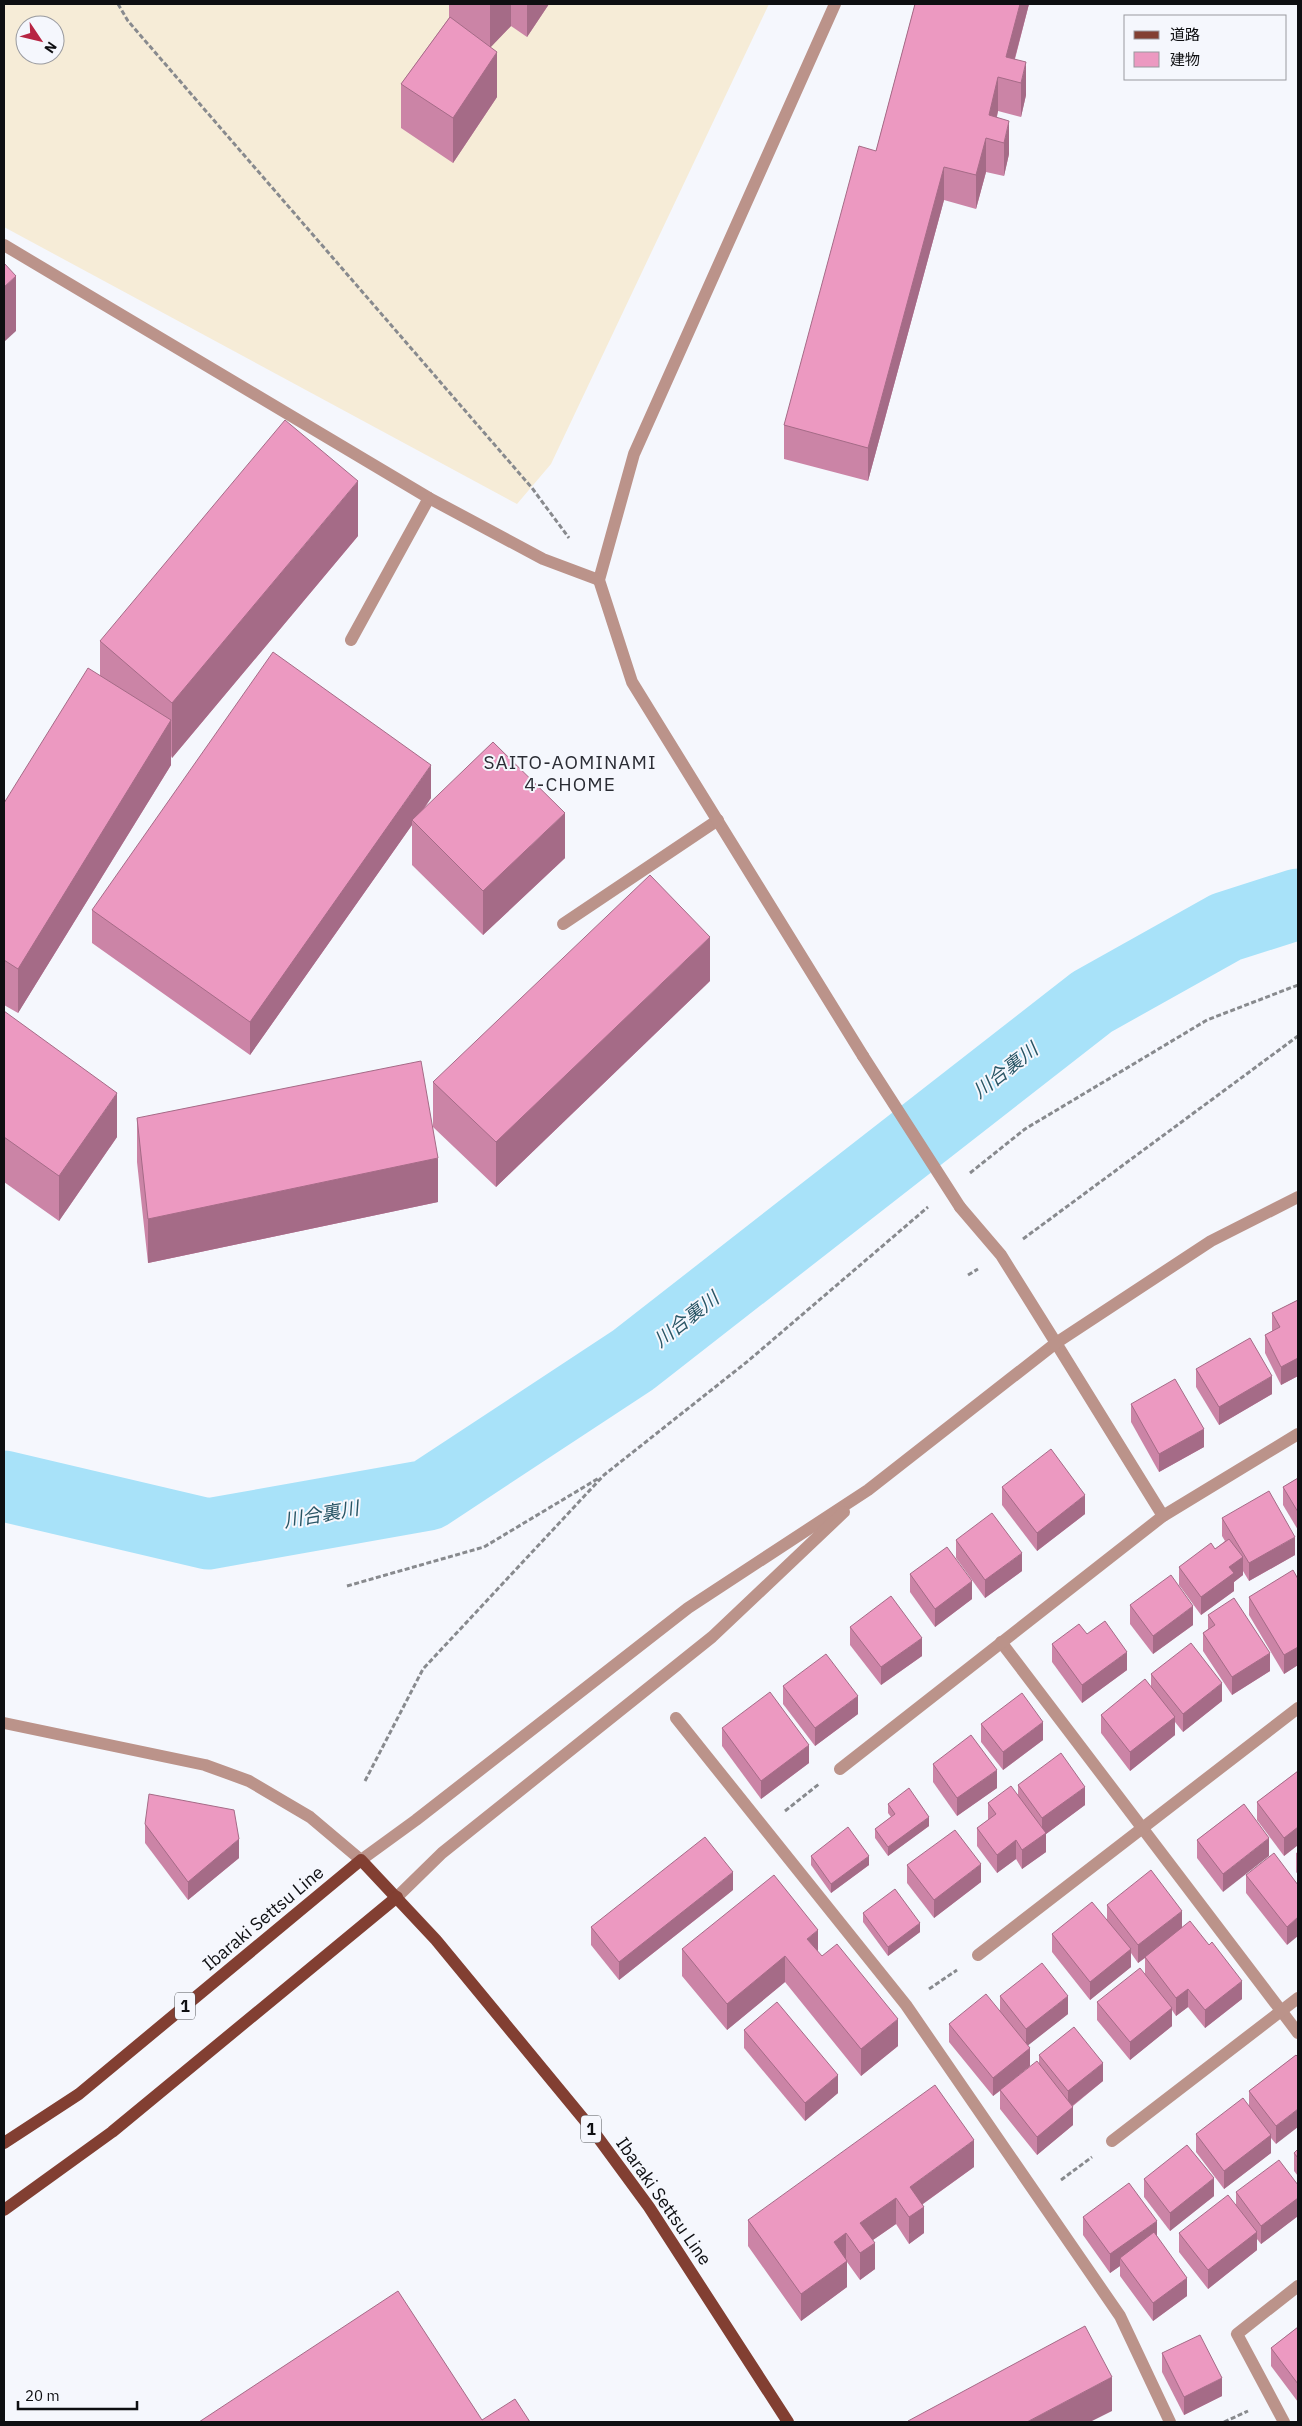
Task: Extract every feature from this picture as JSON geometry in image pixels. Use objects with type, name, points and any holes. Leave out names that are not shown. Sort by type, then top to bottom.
[{"type":"main road","name":"Ibaraki Settsu Line","points":[[4,2143],[79,2094],[361,1860],[436,1940],[590,2128],[649,2208],[788,2422]]},
{"type":"main road","points":[[4,2210],[112,2132],[397,1897]]},
{"type":"street","points":[[835,4],[634,454],[599,580],[632,682],[863,1056],[960,1207],[1001,1255],[1163,1516]]},
{"type":"street","points":[[4,245],[429,498],[543,559],[599,580]]},
{"type":"street","points":[[350,640],[429,498]]},
{"type":"street","points":[[563,924],[718,820]]},
{"type":"street","points":[[4,1724],[205,1765],[249,1781],[310,1817],[361,1860],[424,1814],[688,1608],[868,1490],[1056,1344],[1211,1241],[1298,1197]]},
{"type":"street","points":[[840,1768],[1163,1516],[1298,1434]]},
{"type":"street","points":[[397,1897],[442,1853],[712,1638],[868,1490]]},
{"type":"street","points":[[1001,1642],[1298,2034]]},
{"type":"street","points":[[978,1955],[1141,1827],[1298,1708]]},
{"type":"street","points":[[676,1718],[906,2005],[1120,2316],[1170,2422]]},
{"type":"street","points":[[1112,2141],[1298,1998]]},
{"type":"street","points":[[1284,2422],[1237,2334],[1298,2286]]},
{"type":"path","points":[[118,4],[128,21],[532,488],[571,541]]},
{"type":"path","points":[[1024,1129],[1207,1020],[1298,985]]},
{"type":"path","points":[[968,1275],[1001,1255],[1298,1036]]},
{"type":"path","points":[[347,1586],[484,1547],[604,1475],[748,1361],[913,1220]]},
{"type":"path","points":[[366,1781],[423,1669],[604,1475]]},
{"type":"path","points":[[763,1827],[840,1768]]},
{"type":"path","points":[[906,2005],[978,1955]]},
{"type":"path","points":[[1039,2196],[1112,2141]]},
{"type":"shaded area","points":[[4,4],[769,4],[551,464],[517,504],[4,227]]},
{"type":"building","points":[[915,4],[1020,4],[1006,57],[1026,62],[1021,83],[998,77],[989,115],[1009,121],[1004,143],[986,138],[976,175],[944,167],[868,448],[784,425],[859,146],[876,151]]},
{"type":"building","points":[[450,17],[497,52],[453,118],[401,84]]},
{"type":"building","points":[[4,263],[16,276],[4,287]]},
{"type":"building","points":[[285,420],[358,481],[172,703],[100,641]]},
{"type":"building","points":[[273,652],[431,765],[250,1022],[92,910]]},
{"type":"building","points":[[88,668],[171,720],[18,969],[4,960],[4,803]]},
{"type":"building","points":[[493,742],[565,813],[483,891],[412,820]]},
{"type":"building","points":[[650,875],[710,937],[496,1142],[433,1082]]},
{"type":"building","points":[[4,1011],[117,1093],[59,1176],[4,1137]]},
{"type":"building","points":[[421,1061],[438,1158],[148,1219],[137,1118]]},
{"type":"building","points":[[1298,1300],[1298,1358],[1281,1367],[1265,1335],[1280,1327],[1272,1313]]},
{"type":"building","points":[[1250,1338],[1272,1376],[1219,1407],[1196,1369]]},
{"type":"building","points":[[1175,1379],[1204,1429],[1159,1454],[1131,1404]]},
{"type":"building","points":[[1051,1449],[1085,1495],[1037,1533],[1002,1487]]},
{"type":"building","points":[[1298,1478],[1298,1512],[1283,1487]]},
{"type":"building","points":[[1269,1491],[1295,1537],[1249,1563],[1222,1518]]},
{"type":"building","points":[[992,1513],[1022,1553],[985,1580],[956,1540]]},
{"type":"building","points":[[1229,1539],[1243,1557],[1229,1567],[1234,1573],[1201,1597],[1179,1567],[1211,1543],[1215,1549]]},
{"type":"building","points":[[947,1547],[972,1581],[935,1609],[910,1574]]},
{"type":"building","points":[[1293,1570],[1298,1579],[1298,1647],[1284,1655],[1249,1597]]},
{"type":"building","points":[[1171,1575],[1193,1606],[1153,1636],[1130,1605]]},
{"type":"building","points":[[891,1596],[922,1638],[881,1667],[850,1627]]},
{"type":"building","points":[[1234,1598],[1270,1653],[1232,1677],[1203,1633],[1215,1625],[1208,1615]]},
{"type":"building","points":[[1105,1621],[1127,1652],[1082,1685],[1052,1644],[1079,1624],[1087,1634]]},
{"type":"building","points":[[1191,1643],[1222,1683],[1183,1714],[1151,1674]]},
{"type":"building","points":[[826,1654],[858,1696],[815,1728],[783,1686]]},
{"type":"building","points":[[1145,1679],[1175,1717],[1130,1752],[1101,1715]]},
{"type":"building","points":[[770,1692],[809,1745],[761,1781],[722,1728]]},
{"type":"building","points":[[1022,1693],[1043,1722],[1003,1752],[981,1724]]},
{"type":"building","points":[[971,1735],[997,1770],[957,1798],[933,1764]]},
{"type":"building","points":[[1061,1753],[1085,1787],[1042,1818],[1018,1785]]},
{"type":"building","points":[[1298,1771],[1298,1827],[1284,1838],[1257,1802]]},
{"type":"building","points":[[1011,1786],[1046,1833],[1022,1850],[1016,1840],[997,1855],[977,1828],[996,1814],[988,1803]]},
{"type":"building","points":[[909,1788],[929,1817],[888,1847],[875,1829],[895,1814],[888,1804]]},
{"type":"building","points":[[149,1794],[234,1810],[239,1839],[188,1882],[145,1824]]},
{"type":"building","points":[[1244,1804],[1269,1838],[1223,1874],[1197,1840]]},
{"type":"building","points":[[848,1827],[869,1856],[831,1884],[811,1856]]},
{"type":"building","points":[[955,1830],[981,1864],[934,1900],[907,1865]]},
{"type":"building","points":[[705,1837],[733,1872],[619,1962],[591,1927]]},
{"type":"building","points":[[1274,1853],[1298,1885],[1298,1917],[1287,1927],[1246,1875]]},
{"type":"building","points":[[1151,1870],[1182,1911],[1138,1945],[1107,1905]]},
{"type":"building","points":[[774,1875],[818,1930],[807,1939],[822,1956],[837,1944],[898,2019],[861,2049],[785,1956],[727,2004],[682,1949]]},
{"type":"building","points":[[895,1889],[920,1923],[888,1947],[863,1913]]},
{"type":"building","points":[[1092,1902],[1131,1949],[1090,1982],[1052,1934]]},
{"type":"building","points":[[1190,1921],[1209,1945],[1212,1942],[1242,1981],[1205,2010],[1188,1989],[1176,1998],[1145,1957]]},
{"type":"building","points":[[1042,1963],[1068,1996],[1026,2029],[1000,1996]]},
{"type":"building","points":[[1140,1968],[1172,2008],[1130,2042],[1097,2002]]},
{"type":"building","points":[[986,1994],[1030,2048],[993,2078],[949,2024]]},
{"type":"building","points":[[777,2002],[838,2075],[805,2103],[744,2030]]},
{"type":"building","points":[[1074,2027],[1103,2063],[1068,2091],[1039,2055]]},
{"type":"building","points":[[1296,2055],[1298,2057],[1298,2109],[1276,2126],[1249,2091]]},
{"type":"building","points":[[1037,2061],[1073,2107],[1037,2137],[1000,2090]]},
{"type":"building","points":[[935,2085],[974,2140],[910,2187],[924,2207],[909,2217],[896,2198],[860,2223],[875,2243],[860,2253],[846,2233],[834,2242],[847,2261],[801,2294],[748,2220]]},
{"type":"building","points":[[1243,2098],[1271,2135],[1224,2171],[1196,2134]]},
{"type":"building","points":[[1187,2145],[1214,2178],[1170,2213],[1144,2179]]},
{"type":"building","points":[[1298,2149],[1298,2158],[1294,2153]]},
{"type":"building","points":[[1279,2160],[1298,2185],[1298,2198],[1261,2226],[1236,2192]]},
{"type":"building","points":[[1129,2183],[1157,2221],[1110,2254],[1083,2217]]},
{"type":"building","points":[[1228,2195],[1257,2232],[1208,2270],[1179,2233]]},
{"type":"building","points":[[1154,2232],[1187,2278],[1153,2303],[1120,2258]]},
{"type":"building","points":[[398,2291],[482,2420],[515,2399],[530,2422],[199,2422]]},
{"type":"building","points":[[1085,2326],[1112,2377],[1027,2422],[908,2421]]},
{"type":"building","points":[[1298,2327],[1298,2384],[1271,2348]]},
{"type":"building","points":[[1200,2335],[1222,2378],[1184,2397],[1162,2353]]},
{"type":"waterway","name":"川合裏川","points":[[4,1486],[208,1534],[428,1495],[633,1360],[1092,1002],[1226,927],[1298,904]]},
{"type":"district","name":"SAITO-AOMINAMI 4-CHOME","points":[[570,773]]}]
